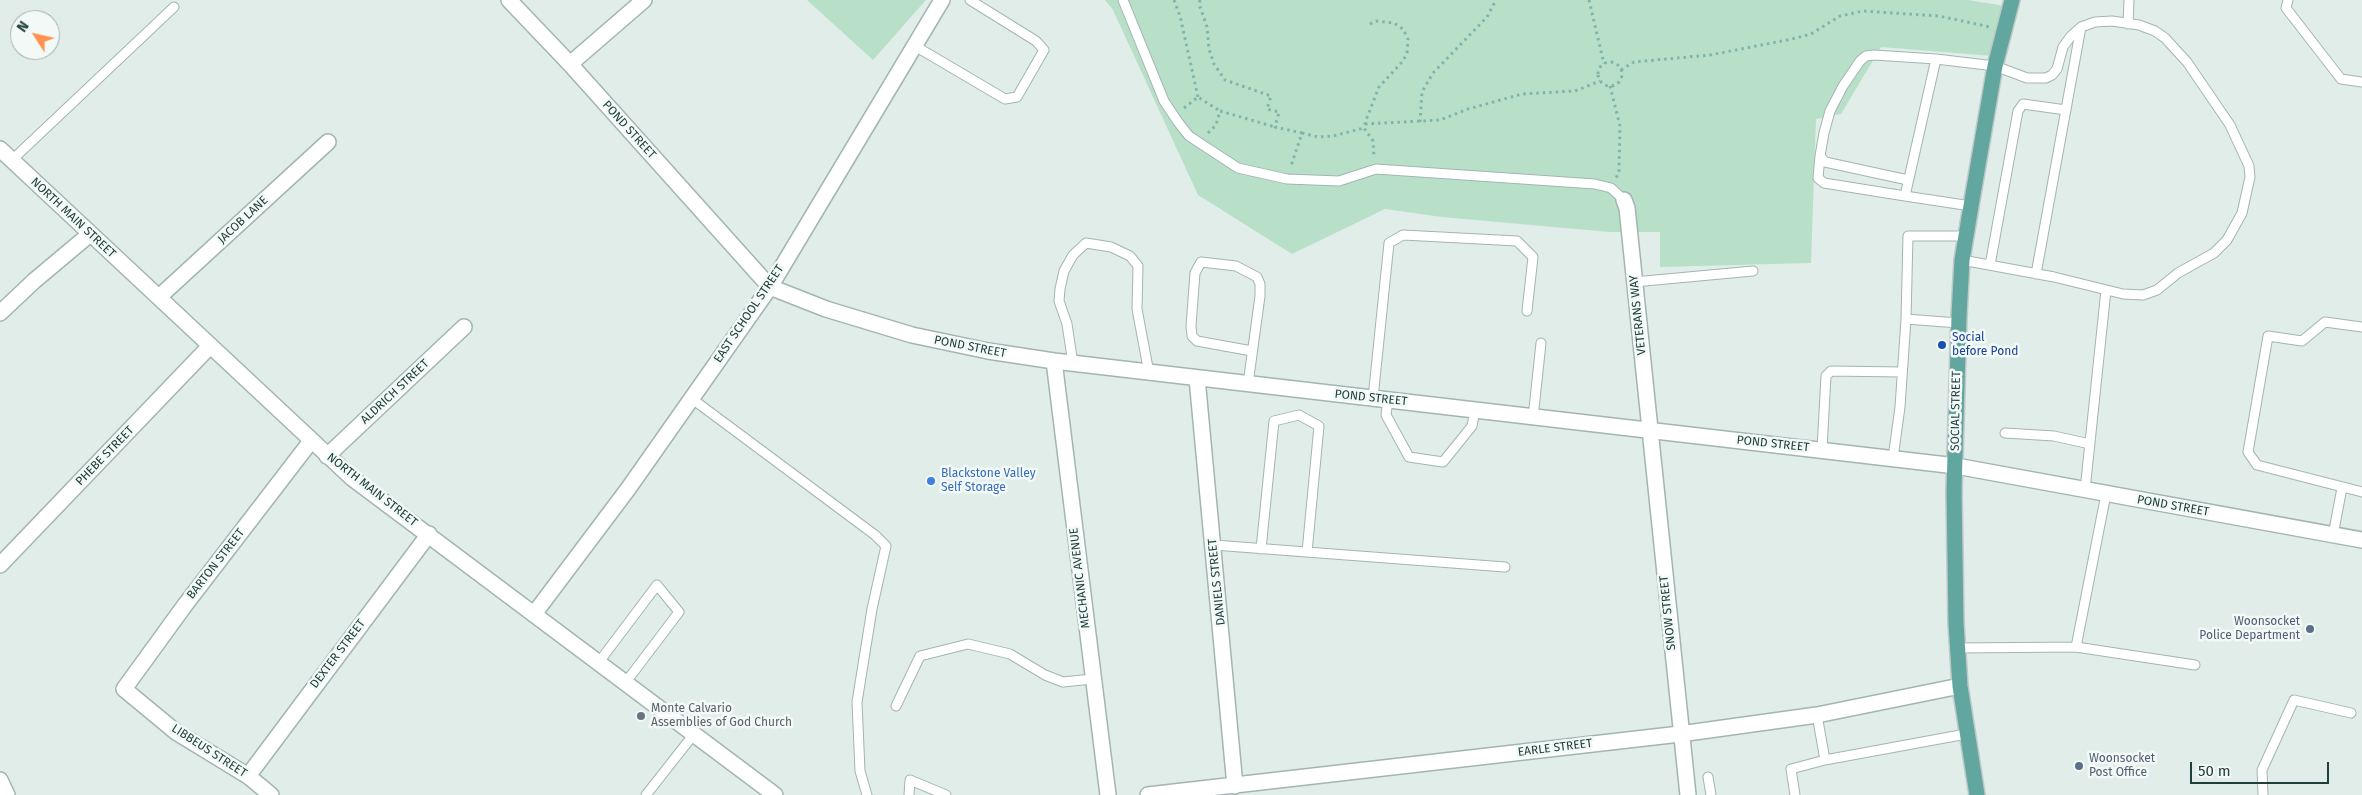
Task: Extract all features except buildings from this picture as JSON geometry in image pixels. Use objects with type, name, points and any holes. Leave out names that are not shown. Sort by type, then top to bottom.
[{"type":"main road","name":"SOCIAL STREET","points":[[1977,795],[1966,734],[1960,686],[1958,648],[1954,490],[1958,323],[1962,260],[1971,206],[1995,66],[2012,0]]},
{"type":"street","name":"POND STREET","points":[[509,0],[570,64],[770,287],[826,309],[912,335],[988,351],[1073,364],[1650,432],[1822,449],[1956,466],[2362,540]]},
{"type":"street","points":[[570,64],[644,0]]},
{"type":"street","name":"EAST SCHOOL STREET","points":[[534,614],[628,489],[770,287],[942,0]]},
{"type":"street","name":"JACOB LANE","points":[[158,298],[328,142]]},
{"type":"street","name":"NORTH MAIN STREET","points":[[0,149],[352,478],[775,795]]},
{"type":"street","name":"VETERANS WAY","points":[[1624,200],[1627,208],[1650,432]]},
{"type":"street","points":[[0,313],[34,281],[90,234]]},
{"type":"street","name":"ALDRICH STREET","points":[[327,456],[464,327]]},
{"type":"street","name":"PHEBE STREET","points":[[0,565],[210,346]]},
{"type":"street","name":"MECHANIC AVENUE","points":[[1054,361],[1092,679],[1108,795]]},
{"type":"street","name":"DANIELS STREET","points":[[1197,378],[1235,786]]},
{"type":"street","name":"SNOW STREET","points":[[1650,432],[1680,734],[1688,795]]},
{"type":"street","name":"BARTON STREET","points":[[124,689],[185,605],[311,440]]},
{"type":"street","name":"DEXTER STREET","points":[[248,776],[429,534]]},
{"type":"street","name":"EARLE STREET","points":[[1148,795],[1235,786],[1262,789],[1680,734],[1817,715],[1960,686]]},
{"type":"street","name":"LIBBEUS STREET","points":[[124,689],[176,732],[248,776],[271,795]]},
{"type":"street","points":[[0,780],[7,795]]},
{"type":"lane","points":[[915,46],[1005,99],[1017,97],[1044,50],[1036,41],[970,0]]},
{"type":"lane","points":[[1123,0],[1164,101],[1189,136],[1238,168],[1287,179],[1339,181],[1374,170],[1595,184],[1611,188],[1624,200]]},
{"type":"lane","points":[[2128,24],[2129,0]]},
{"type":"lane","points":[[2288,0],[2286,8],[2341,78],[2362,82]]},
{"type":"lane","points":[[12,160],[174,7]]},
{"type":"lane","points":[[1962,260],[2036,274],[2123,294],[2143,295],[2156,290],[2178,273],[2214,253],[2232,233],[2242,212],[2250,177],[2244,152],[2230,125],[2187,62],[2165,38],[2155,31],[2139,25],[2112,21],[2095,22],[2081,27],[2063,47],[2057,69],[2046,78],[2027,78],[1995,66],[1874,54],[1866,56],[1860,61],[1843,86],[1830,111],[1820,156],[1818,178],[1824,183],[1971,206]]},
{"type":"lane","points":[[2036,274],[2081,27]]},
{"type":"lane","points":[[1905,196],[1936,60]]},
{"type":"lane","points":[[1990,265],[2018,111],[2023,104],[2066,110]]},
{"type":"lane","points":[[1820,156],[1830,164],[1908,180]]},
{"type":"lane","points":[[1475,410],[1472,426],[1443,462],[1409,458],[1386,415],[1380,399],[1389,243],[1403,234],[1517,242],[1533,257],[1527,311]]},
{"type":"lane","points":[[1893,458],[1906,318],[1908,236],[1966,236]]},
{"type":"lane","points":[[1073,364],[1068,324],[1060,301],[1060,289],[1064,270],[1073,255],[1086,243],[1111,247],[1130,256],[1138,266],[1137,310],[1149,372]]},
{"type":"lane","points":[[1248,384],[1252,351],[1260,284],[1257,277],[1236,266],[1201,262],[1195,273],[1192,336],[1197,341],[1252,351]]},
{"type":"lane","points":[[1634,282],[1753,270]]},
{"type":"lane","points":[[2086,490],[2106,290]]},
{"type":"lane","points":[[1906,318],[1958,323]]},
{"type":"lane","points":[[2362,327],[2325,322],[2302,341],[2268,336],[2248,452],[2256,466],[2362,492]]},
{"type":"lane","points":[[1533,418],[1541,343]]},
{"type":"lane","points":[[1822,449],[1826,376],[1831,371],[1902,372]]},
{"type":"lane","points":[[691,398],[875,535],[886,546],[872,609],[857,702],[860,771],[867,795]]},
{"type":"lane","points":[[1261,548],[1274,421],[1299,415],[1319,426],[1307,552]]},
{"type":"lane","points":[[2005,433],[2054,436],[2090,444]]},
{"type":"lane","points":[[2334,535],[2342,488]]},
{"type":"lane","points":[[2076,647],[2106,494]]},
{"type":"lane","points":[[1214,545],[1505,567]]},
{"type":"lane","points":[[599,662],[656,585],[679,612],[626,682]]},
{"type":"lane","points":[[896,706],[920,656],[968,644],[1010,654],[1045,675],[1063,682],[1092,679]]},
{"type":"lane","points":[[1958,648],[2076,647],[2195,666]]},
{"type":"lane","points":[[2263,795],[2262,770],[2294,700],[2351,713]]},
{"type":"lane","points":[[1817,715],[1825,760]]},
{"type":"lane","points":[[646,795],[694,734]]},
{"type":"lane","points":[[1795,795],[1791,769],[1825,760],[1966,734]]},
{"type":"lane","points":[[1708,777],[1711,795]]},
{"type":"lane","points":[[909,795],[910,780],[946,795]]},
{"type":"path","points":[[1174,0],[1180,16],[1198,97],[1220,111],[1274,127],[1318,137],[1333,136],[1364,128]]},
{"type":"path","points":[[1200,0],[1199,4],[1207,27],[1209,49],[1214,64],[1225,80],[1271,96],[1267,109],[1279,112],[1274,127]]},
{"type":"path","points":[[1420,122],[1422,92],[1433,73],[1487,17],[1496,0]]},
{"type":"path","points":[[1589,0],[1604,64],[1598,74],[1600,81],[1610,86],[1618,111],[1621,151],[1619,172],[1611,188]]},
{"type":"path","points":[[1620,70],[1634,62],[1710,55],[1792,40],[1811,34],[1840,16],[1863,11],[1939,16],[2005,29]]},
{"type":"path","points":[[1370,24],[1376,21],[1394,23],[1403,29],[1408,39],[1407,53],[1403,61],[1379,87],[1365,124],[1364,128],[1373,141],[1374,170]]},
{"type":"path","points":[[1604,64],[1612,63],[1620,70]]},
{"type":"path","points":[[1610,86],[1619,81],[1620,70]]},
{"type":"path","points":[[1365,124],[1440,120],[1468,109],[1522,94],[1575,91],[1600,81]]},
{"type":"path","points":[[1173,114],[1198,97]]},
{"type":"path","points":[[1200,143],[1216,125],[1220,111]]},
{"type":"path","points":[[1287,179],[1302,133]]},
{"type":"green space","points":[[807,0],[926,0],[873,60]]},
{"type":"green space","points":[[1105,0],[1968,0],[2012,7],[2005,57],[1881,47],[1841,114],[1816,119],[1811,263],[1660,267],[1660,232],[1609,232],[1442,217],[1385,209],[1292,254],[1198,195],[1113,10]]},
{"type":"place","name":"Social before Pond","points":[[1942,345]]},
{"type":"place","name":"Blackstone Valley Self Storage","points":[[931,481]]},
{"type":"place","name":"Woonsocket Police Department","points":[[2310,629]]},
{"type":"place","name":"Monte Calvario Assemblies of God Church","points":[[641,716]]},
{"type":"place","name":"Woonsocket Post Office","points":[[2079,766]]}]
